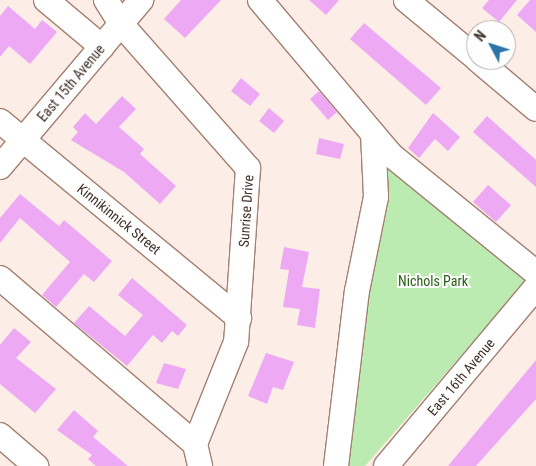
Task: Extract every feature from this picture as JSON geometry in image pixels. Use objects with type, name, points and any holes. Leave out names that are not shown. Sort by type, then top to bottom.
[{"type":"street","points":[[46,0],[102,47]]},
{"type":"street","name":"Sunrise Drive","points":[[106,0],[121,24],[248,168],[236,342],[197,455]]},
{"type":"street","name":"East 15th Avenue","points":[[0,167],[141,0]]},
{"type":"street","points":[[260,0],[391,155],[536,272]]},
{"type":"street","points":[[406,0],[466,50]]},
{"type":"street","points":[[490,70],[536,108]]},
{"type":"street","name":"Kinnikinnick Street","points":[[0,121],[239,318]]},
{"type":"street","points":[[336,466],[357,291],[376,197],[373,134]]},
{"type":"street","points":[[0,278],[197,455]]},
{"type":"street","name":"East 16th Avenue","points":[[386,466],[536,287]]},
{"type":"street","points":[[0,435],[36,466]]},
{"type":"green space","name":"Nichols Park","points":[[398,163],[531,275],[365,466],[341,466],[381,166]]},
{"type":"building","points":[[181,0],[221,0],[185,38],[164,19]]},
{"type":"building","points":[[309,0],[339,0],[326,15]]},
{"type":"building","points":[[489,0],[517,0],[501,20],[497,20],[482,8]]},
{"type":"building","points":[[530,0],[536,0],[536,32],[517,15]]},
{"type":"building","points":[[8,6],[35,29],[42,20],[57,32],[30,64],[9,46],[0,57],[0,16]]},
{"type":"building","points":[[364,23],[441,88],[426,105],[350,39]]},
{"type":"building","points":[[241,78],[260,94],[250,106],[231,91]]},
{"type":"building","points":[[319,91],[337,112],[328,120],[310,99]]},
{"type":"building","points":[[122,96],[136,109],[119,127],[144,149],[140,154],[176,186],[160,204],[124,172],[71,140],[78,132],[73,127],[85,113],[96,124]]},
{"type":"building","points":[[269,108],[284,121],[274,133],[259,121]]},
{"type":"building","points":[[433,113],[460,137],[448,151],[435,139],[419,158],[408,148]]},
{"type":"building","points":[[487,116],[536,160],[536,187],[473,132]]},
{"type":"building","points":[[319,138],[344,144],[340,159],[316,154]]},
{"type":"building","points":[[488,185],[511,205],[496,222],[473,202]]},
{"type":"building","points":[[20,194],[59,226],[64,220],[112,261],[94,282],[84,274],[56,307],[42,295],[70,262],[20,218],[0,243],[0,218]]},
{"type":"building","points":[[284,247],[309,252],[302,287],[320,289],[315,328],[297,325],[300,309],[283,307],[289,270],[280,269]]},
{"type":"building","points":[[132,278],[187,325],[178,336],[172,331],[162,343],[153,335],[127,366],[74,323],[89,306],[125,336],[143,315],[118,295]]},
{"type":"building","points":[[14,328],[31,342],[16,358],[56,389],[35,413],[0,384],[0,345]]},
{"type":"building","points":[[266,353],[294,362],[283,390],[273,387],[267,404],[248,396]]},
{"type":"building","points":[[536,360],[536,399],[476,466],[448,466]]},
{"type":"building","points":[[164,363],[186,369],[178,389],[156,383]]},
{"type":"building","points":[[74,410],[98,431],[93,437],[128,466],[96,466],[88,459],[92,455],[57,430]]}]
